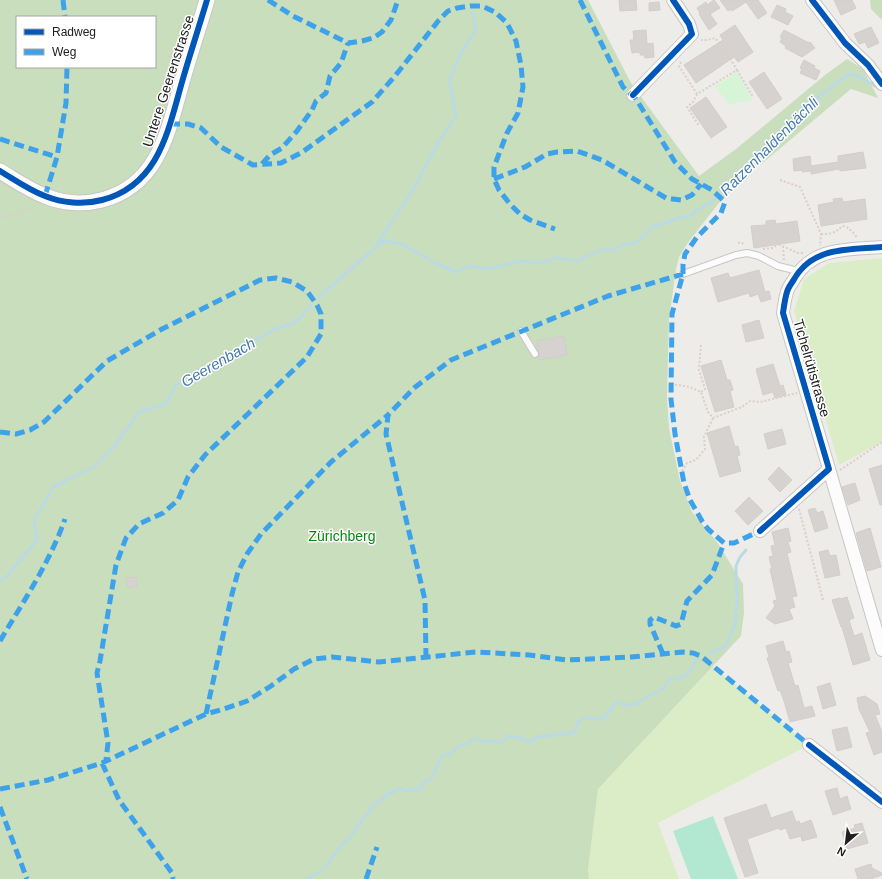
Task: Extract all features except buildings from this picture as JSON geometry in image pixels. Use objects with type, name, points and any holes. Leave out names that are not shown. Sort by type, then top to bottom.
[{"type":"street","name":"Untere Geerenstrasse","points":[[0,171],[44,196],[72,203],[98,201],[124,192],[133,186],[142,177],[158,153],[170,124],[207,0]]},
{"type":"street","points":[[633,95],[692,34],[689,24],[674,0]]},
{"type":"street","points":[[812,0],[845,43],[868,65],[882,84]]},
{"type":"street","name":"Tichelrütistrasse","points":[[882,247],[833,251],[821,254],[812,259],[798,271],[787,291],[783,313],[882,650]]},
{"type":"street","points":[[760,531],[797,498],[830,472]]},
{"type":"street","points":[[809,745],[882,802]]},
{"type":"lane","points":[[683,274],[736,255],[747,253],[759,256],[778,266],[798,271]]},
{"type":"lane","points":[[521,331],[534,354]]},
{"type":"path","points":[[692,34],[703,40],[715,38],[724,48],[753,98]]},
{"type":"path","points":[[675,52],[682,61],[679,66],[697,94]]},
{"type":"path","points":[[699,126],[687,108],[694,102],[697,94],[737,70]]},
{"type":"path","points":[[777,240],[778,244],[798,253],[821,254],[821,234],[800,187],[780,180]]},
{"type":"path","points":[[0,218],[28,210],[38,205],[44,196]]},
{"type":"path","points":[[821,234],[829,234],[837,231],[842,226],[845,226],[857,237],[858,249]]},
{"type":"path","points":[[783,246],[784,263]]},
{"type":"path","points":[[701,345],[699,370],[705,389],[701,392]]},
{"type":"path","points":[[671,384],[690,387],[701,392],[708,412],[713,418]]},
{"type":"path","points":[[682,471],[687,464],[696,460],[705,449],[704,437],[713,418],[742,407],[750,401],[760,402],[806,391]]},
{"type":"path","points":[[830,472],[882,442]]},
{"type":"path","points":[[797,498],[823,600]]},
{"type":"green space","name":"Zürichberg","points":[[0,0],[588,0],[631,83],[699,176],[736,149],[825,75],[847,59],[863,69],[878,98],[851,89],[741,181],[718,204],[687,244],[679,257],[669,319],[667,398],[669,428],[680,481],[692,512],[717,542],[743,584],[744,613],[741,636],[598,789],[588,870],[589,879],[0,879]]},
{"type":"green space","points":[[870,0],[882,0],[882,20],[871,9]]},
{"type":"green space","points":[[737,72],[752,100],[729,105],[715,86]]},
{"type":"green space","points":[[882,258],[882,442],[839,465],[794,311],[804,279],[829,263]]},
{"type":"green space","points":[[713,666],[809,745],[658,823],[679,879],[589,879],[588,870],[598,789]]},
{"type":"green space","points":[[713,816],[738,879],[691,879],[673,831]]},
{"type":"waterway","name":"Geerenbach","points":[[319,297],[375,248],[413,190],[438,143],[456,116],[449,81],[462,51],[476,30],[472,12]]},
{"type":"waterway","name":"Ratzenhaldenbächli","points":[[375,248],[384,241],[402,244],[437,264],[457,272],[469,266],[486,269],[523,261],[541,263],[557,258],[577,261],[600,250],[615,250],[624,244],[636,243],[652,227],[682,217],[689,217],[695,211],[710,203],[736,182],[812,102],[848,74],[859,76],[875,86]]},
{"type":"waterway","name":"Geerenbach","points":[[0,581],[6,577],[37,540],[34,521],[53,487],[95,466],[112,449],[140,411],[165,405],[176,385],[273,330],[296,322],[311,305]]},
{"type":"waterway","points":[[710,653],[725,647],[735,624],[737,602],[736,566],[740,557],[746,550]]},
{"type":"waterway","points":[[309,879],[325,868],[342,844],[350,838],[375,804],[388,793],[393,793],[399,788],[407,791],[421,789],[423,783],[431,779],[442,755],[449,755],[460,745],[468,744],[474,738],[502,743],[508,736],[517,737],[532,742],[536,737],[575,732],[578,722],[584,718],[603,719],[616,702],[625,705],[638,704],[640,701],[663,689],[669,679],[680,678],[687,674],[697,658]]},
{"type":"marked path","points":[[63,0],[65,16]]},
{"type":"marked path","points":[[268,0],[293,16],[348,43],[373,38],[382,32],[391,20],[398,0]]},
{"type":"marked path","points":[[580,0],[623,87],[636,99],[675,162],[692,179],[712,190],[725,202],[721,213],[697,237],[685,254],[683,274],[672,314],[671,399],[675,434],[684,483],[690,500],[702,521],[708,529],[724,543],[734,543],[760,531]]},
{"type":"marked path","points":[[170,124],[188,124],[201,128],[221,147],[253,165],[281,163],[301,153],[372,102],[448,11],[470,6],[482,6],[495,12],[507,23],[516,41],[521,65],[523,87],[518,113],[507,133],[494,167],[494,179],[499,190],[520,214],[530,220],[555,229]]},
{"type":"marked path","points":[[262,164],[270,155],[282,148],[297,131],[312,110],[316,101],[326,93],[330,76],[341,63],[348,43]]},
{"type":"marked path","points":[[45,196],[57,157],[66,103],[67,68]]},
{"type":"marked path","points":[[0,139],[57,157]]},
{"type":"marked path","points":[[494,179],[525,167],[547,154],[577,151],[602,160],[666,198],[681,200],[692,195],[701,184]]},
{"type":"marked path","points":[[426,658],[425,600],[386,434],[388,415],[414,388],[451,360],[608,296],[683,274]]},
{"type":"marked path","points":[[0,432],[16,434],[30,430],[44,422],[107,361],[162,329],[260,280],[276,278],[292,282],[307,291],[317,305],[321,314],[321,334],[307,357],[205,455],[188,477],[178,500],[163,513],[139,524],[126,538],[116,565],[97,673],[108,743],[106,760]]},
{"type":"marked path","points":[[206,714],[232,594],[238,572],[247,554],[261,534],[331,462],[388,415]]},
{"type":"marked path","points":[[0,641],[27,597],[52,551],[65,519]]},
{"type":"marked path","points":[[663,654],[650,624],[650,620],[654,617],[676,626],[681,624],[687,601],[712,575],[724,543]]},
{"type":"marked path","points":[[0,789],[48,780],[102,763],[206,714],[247,701],[294,669],[314,659],[332,657],[379,662],[476,652],[529,655],[567,660],[631,657],[683,652],[693,653],[701,656],[809,745]]},
{"type":"marked path","points":[[102,763],[119,800],[172,873],[173,879]]},
{"type":"marked path","points":[[0,807],[27,879]]},
{"type":"marked path","points":[[366,879],[377,847]]},
{"type":"cycle path","points":[[0,171],[39,194],[58,200],[73,202],[95,202],[102,200],[121,193],[137,182],[149,169],[166,137],[207,0]]},
{"type":"cycle path","points":[[633,95],[692,34],[689,24],[673,0]]},
{"type":"cycle path","points":[[812,0],[845,43],[868,65],[882,84]]},
{"type":"cycle path","points":[[760,531],[829,469],[783,313],[788,289],[801,270],[810,261],[821,256],[844,250],[882,247]]},
{"type":"cycle path","points":[[809,745],[882,802]]}]
